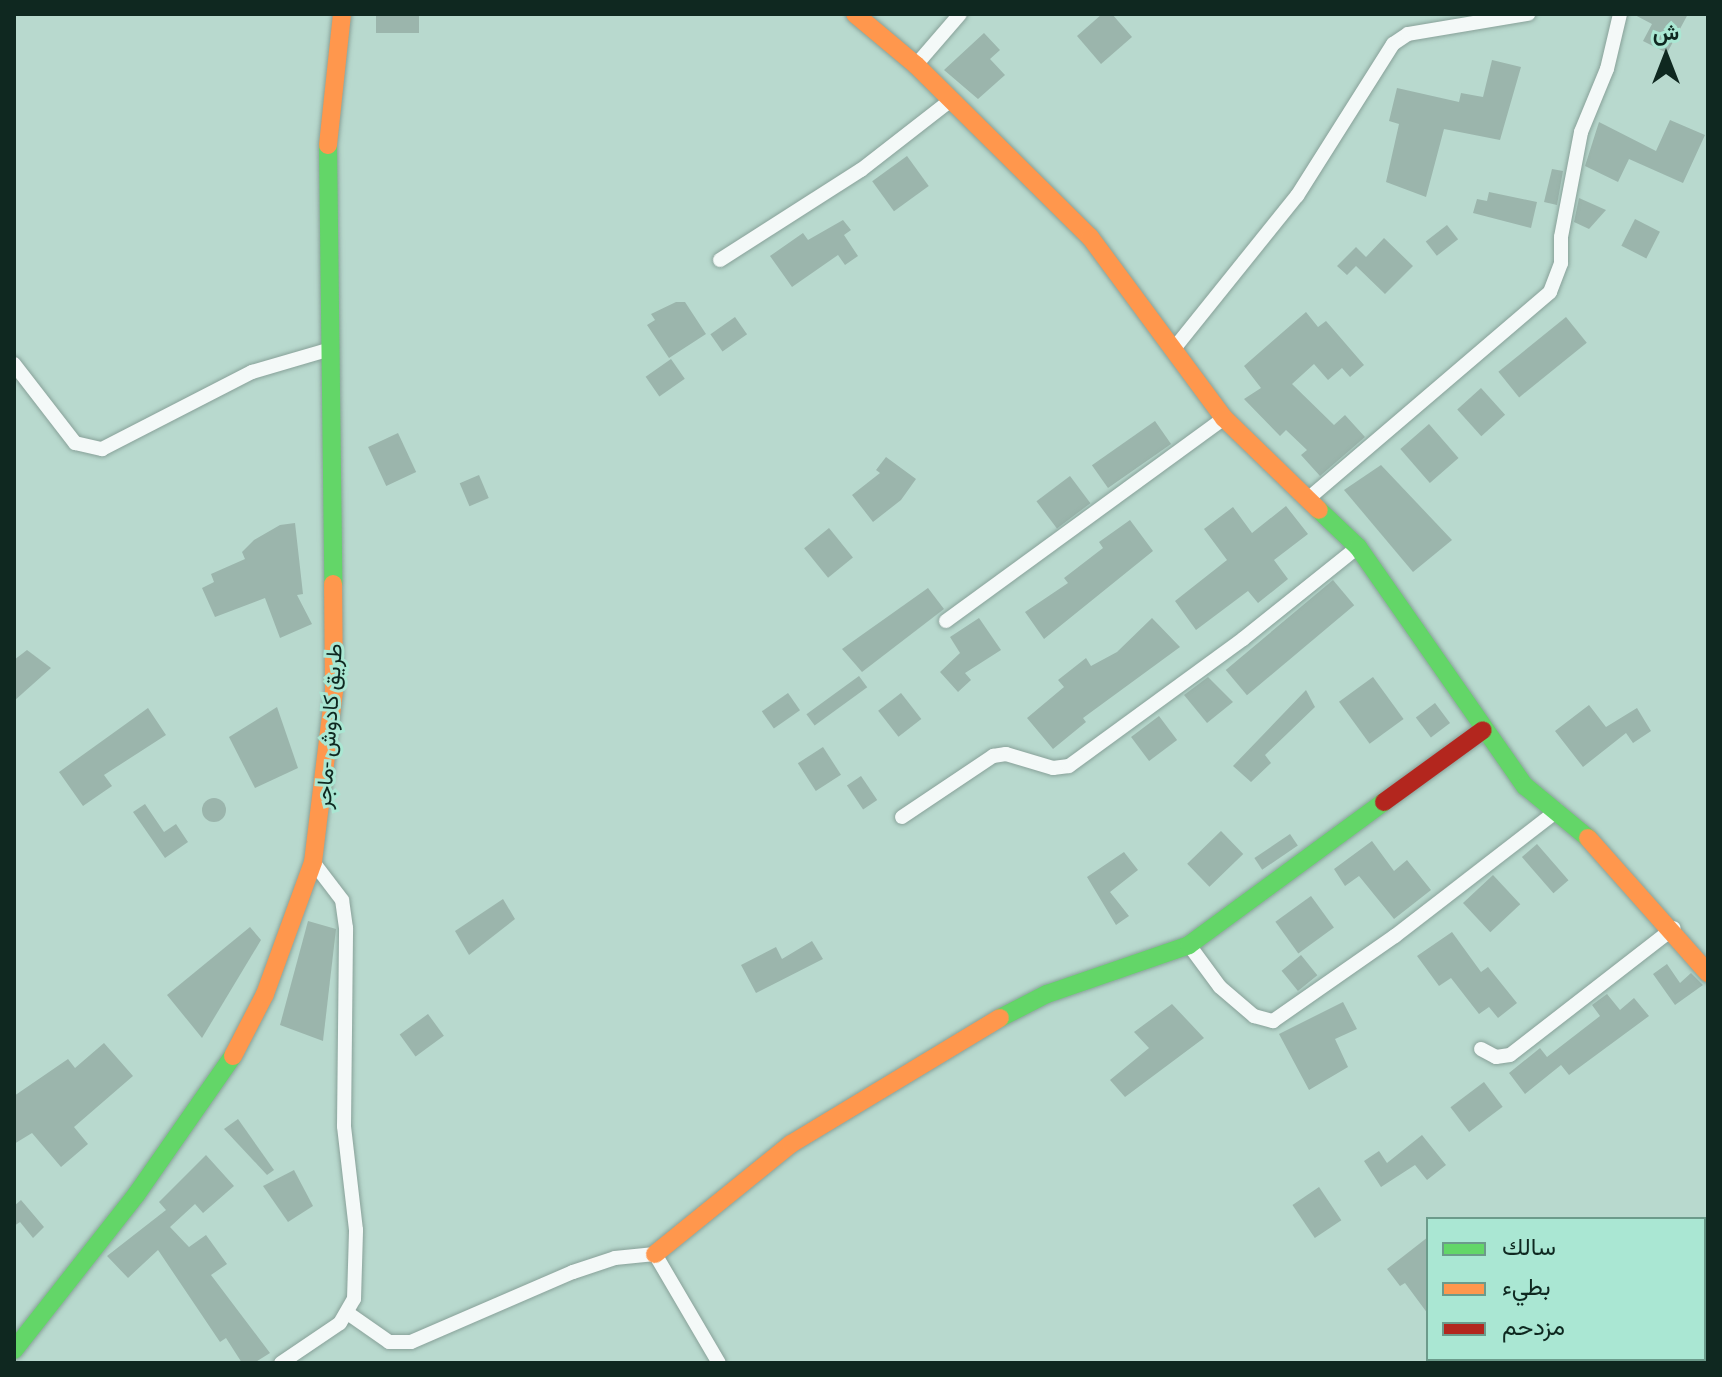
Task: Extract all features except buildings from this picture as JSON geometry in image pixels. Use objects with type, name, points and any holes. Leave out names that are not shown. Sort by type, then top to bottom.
[{"type":"main road","name":"طريق كادوش -ماجر","points":[[14,1350],[136,1195],[230,1062],[265,994],[313,862],[334,691],[336,560],[327,350],[328,119],[342,14]]},
{"type":"main road","points":[[855,14],[916,65],[1090,237],[1224,418],[1358,547],[1421,630],[1483,730],[1525,786],[1603,851],[1674,928],[1708,973]]},
{"type":"main road","points":[[655,1254],[791,1144],[996,1020],[1047,994],[1189,945],[1483,730]]},
{"type":"street","points":[[916,65],[960,14]]},
{"type":"street","points":[[1173,350],[1297,196],[1393,44],[1408,34],[1528,14]]},
{"type":"street","points":[[1309,498],[1550,292],[1561,263],[1561,237],[1581,132],[1607,69],[1620,14]]},
{"type":"street","points":[[720,260],[861,170],[951,100]]},
{"type":"street","points":[[14,364],[75,443],[102,449],[252,372],[327,350]]},
{"type":"street","points":[[946,621],[1224,418]]},
{"type":"street","points":[[902,817],[993,756],[1006,754],[1053,768],[1069,766],[1243,639],[1358,547]]},
{"type":"street","points":[[1189,945],[1220,987],[1254,1016],[1273,1021],[1395,936],[1557,811]]},
{"type":"street","points":[[281,1363],[349,1314],[356,1230],[344,1126],[346,928],[342,900],[313,862]]},
{"type":"street","points":[[1481,1049],[1496,1057],[1510,1055],[1674,928]]},
{"type":"street","points":[[349,1314],[389,1342],[411,1342],[573,1272],[615,1258],[655,1254],[719,1363]]},
{"type":"traffic: fast","points":[[328,145],[333,584]]},
{"type":"traffic: fast","points":[[1319,510],[1358,547],[1525,786],[1588,838]]},
{"type":"traffic: fast","points":[[1000,1018],[1047,994],[1189,945],[1384,802]]},
{"type":"traffic: fast","points":[[14,1350],[136,1195],[233,1056]]},
{"type":"traffic: slow","points":[[328,145],[342,14]]},
{"type":"traffic: slow","points":[[855,14],[916,65],[1090,237],[1224,418],[1319,510]]},
{"type":"traffic: slow","points":[[233,1056],[265,994],[313,862],[334,691],[333,584]]},
{"type":"traffic: slow","points":[[1588,838],[1708,973]]},
{"type":"traffic: slow","points":[[655,1254],[791,1144],[1000,1018]]},
{"type":"traffic: jam","points":[[1384,802],[1483,730]]}]
